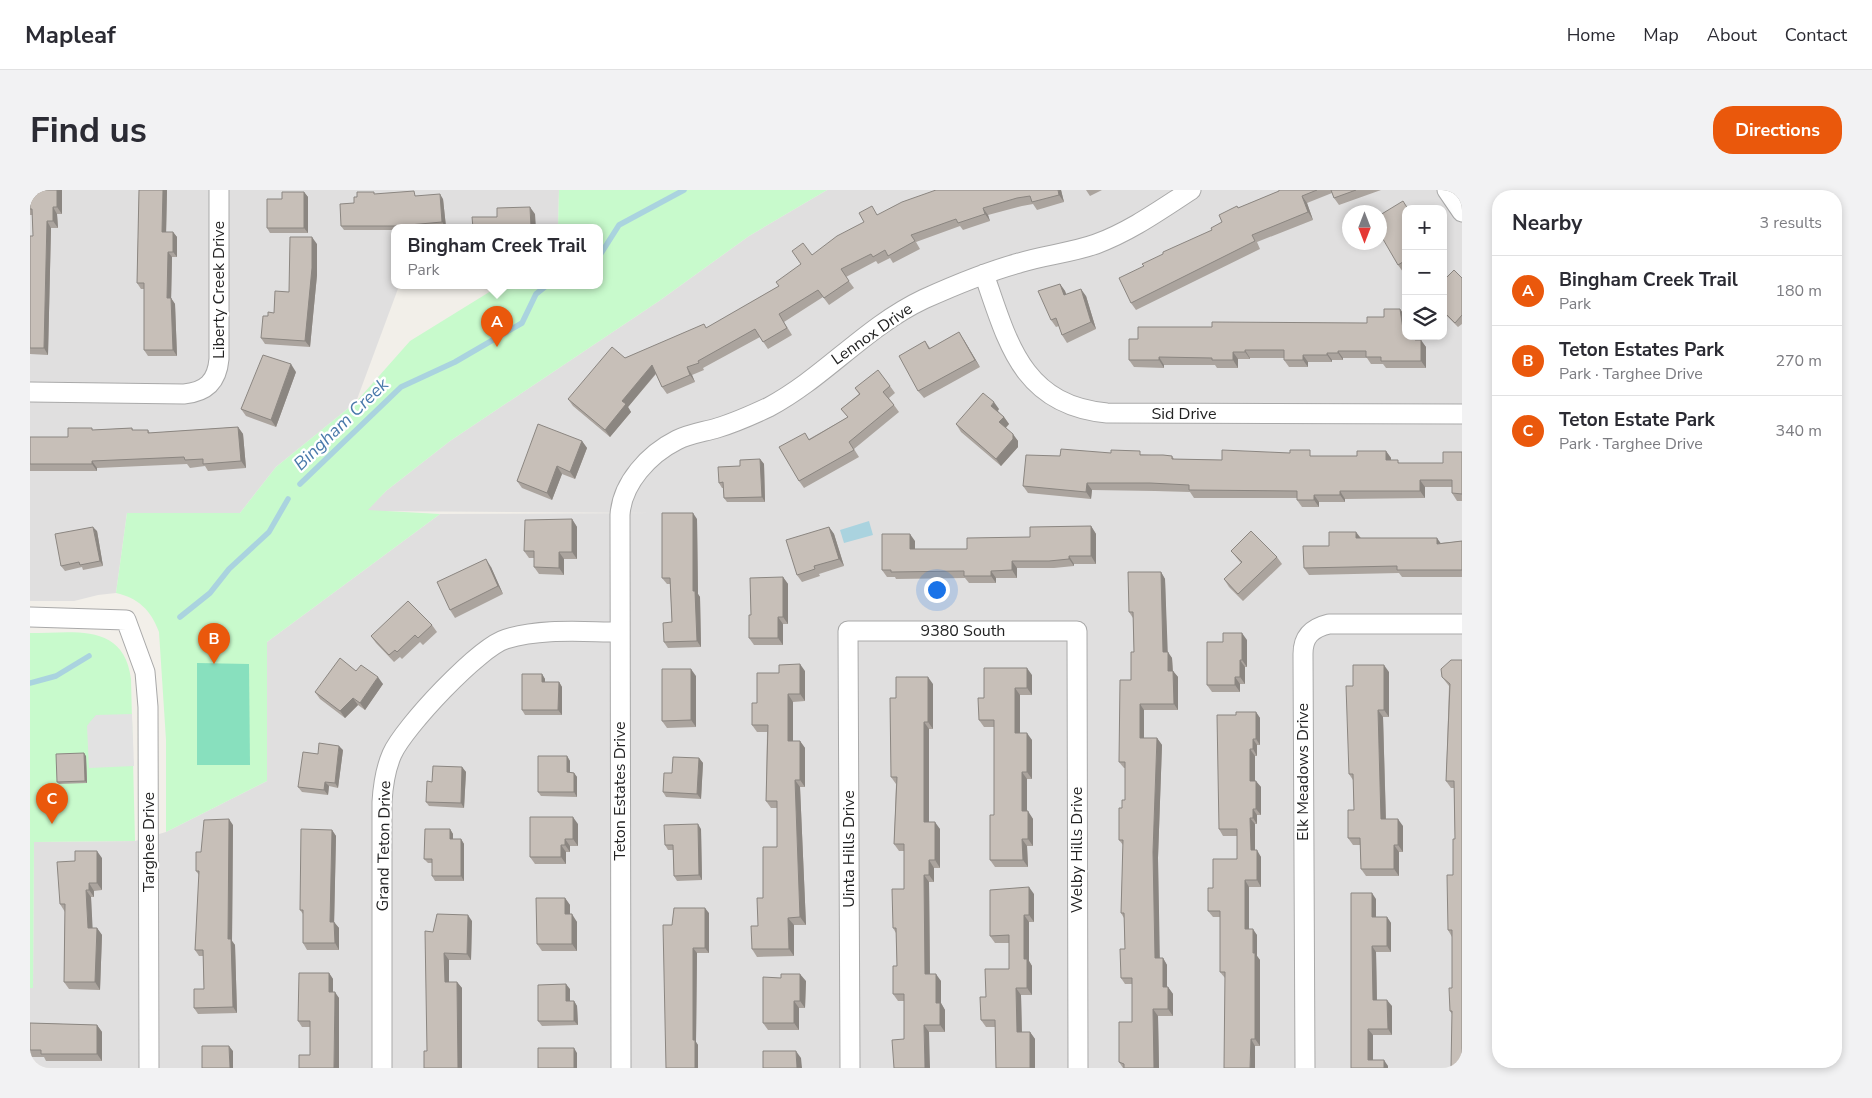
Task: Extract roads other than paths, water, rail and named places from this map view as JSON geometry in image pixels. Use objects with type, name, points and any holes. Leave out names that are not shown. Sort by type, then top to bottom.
[{"type":"street","name":"Liberty Creek Drive","points":[[30,392],[184,394],[202,390],[210,385],[218,369],[219,359],[219,190]]},
{"type":"street","name":"Lennox Drive","points":[[620,515],[623,495],[628,486],[664,447],[688,435],[723,426],[768,407],[807,382],[878,326],[921,301],[984,274],[1020,262],[1077,250],[1108,239],[1141,222],[1191,190]]},
{"type":"street","points":[[1447,190],[1462,212]]},
{"type":"street","name":"Sid Drive","points":[[984,274],[1000,321],[1018,362],[1038,386],[1063,403],[1077,408],[1107,413],[1462,414]]},
{"type":"street","name":"Teton Estates Drive","points":[[620,515],[621,1068]]},
{"type":"street","name":"Targhee Drive","points":[[30,617],[126,620],[145,672],[148,706],[149,1068]]},
{"type":"street","name":"Elk Meadows Drive","points":[[1305,1068],[1303,654],[1306,638],[1315,629],[1329,624],[1462,624]]},
{"type":"street","name":"Grand Teton Drive","points":[[382,1068],[382,802],[384,777],[392,754],[414,721],[484,651],[504,639],[538,631],[620,632]]},
{"type":"street","name":"9380 South","points":[[848,631],[1077,631]]},
{"type":"street","name":"Uinta Hills Drive","points":[[848,631],[850,1068]]},
{"type":"street","name":"Welby Hills Drive","points":[[1077,631],[1078,1068]]},
{"type":"water","points":[[869,521],[873,535],[844,543],[840,530]]},
{"type":"waterway","name":"Bingham Creek","points":[[603,250],[619,225],[684,190]]},
{"type":"waterway","name":"Bingham Creek","points":[[300,484],[401,387],[455,362],[522,323],[536,294],[542,289]]},
{"type":"waterway","name":"Bingham Creek","points":[[180,617],[210,593],[229,569],[269,532],[288,499]]},
{"type":"waterway","name":"Bingham Creek","points":[[30,683],[56,676],[89,656]]},
{"type":"place","name":"Bingham Creek Trail","points":[[497,347]]},
{"type":"place","name":"Teton Estates Park","points":[[214,664]]},
{"type":"place","name":"Teton Estate Park","points":[[52,824]]}]
